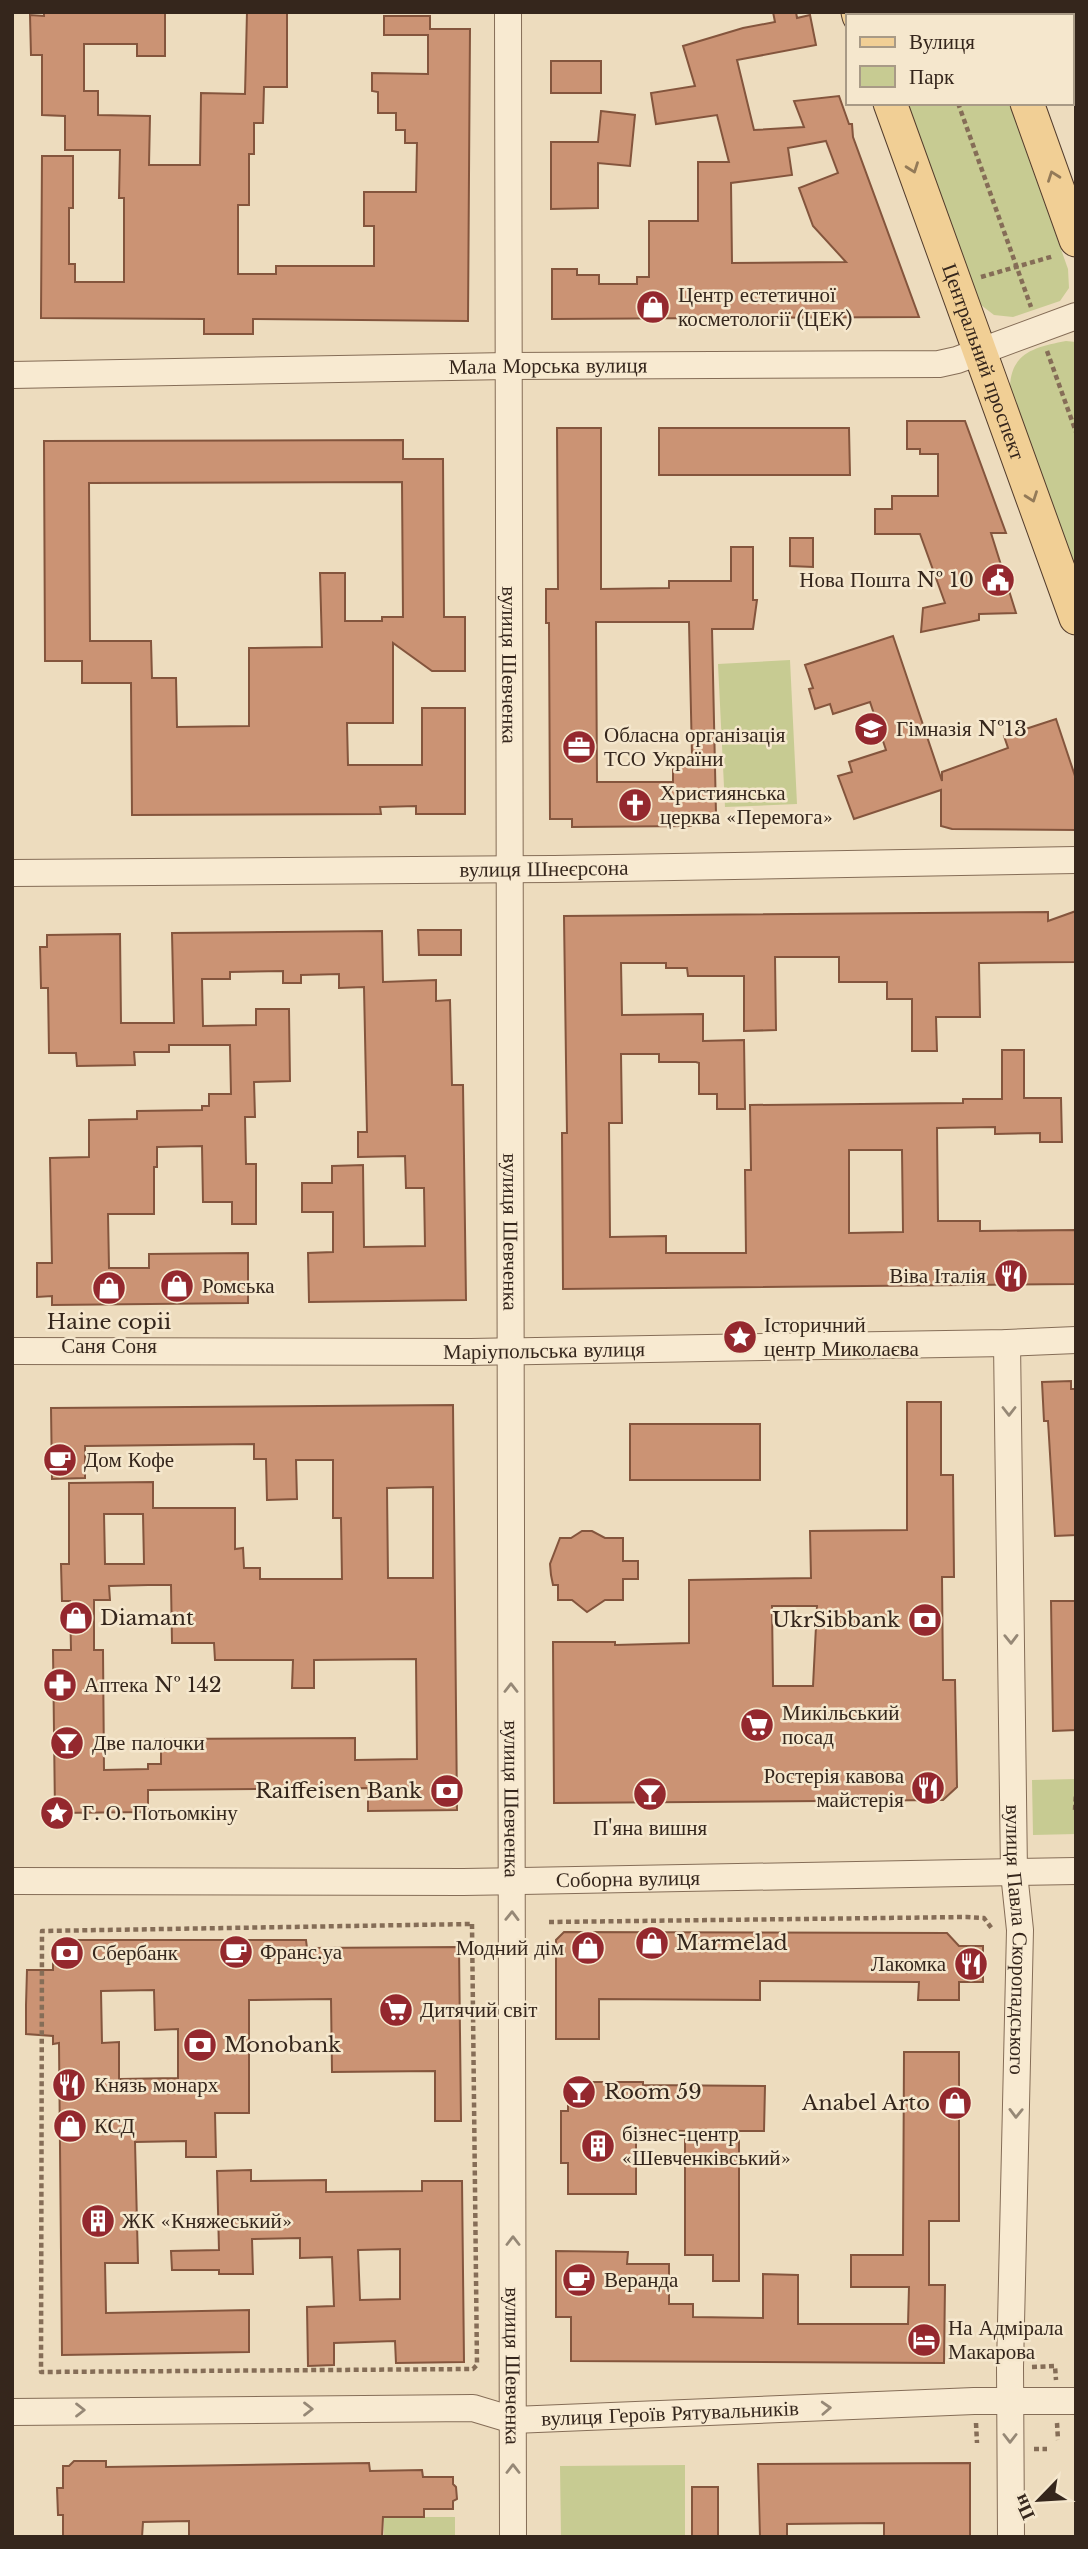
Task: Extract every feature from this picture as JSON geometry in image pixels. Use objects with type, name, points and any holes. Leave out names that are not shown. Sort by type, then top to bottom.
[{"type":"main road","name":"Центральний проспект","points":[[891,105],[1076,618]]},
{"type":"main road","points":[[1028,105],[1069,247]]},
{"type":"street","name":"вулиця Шевченка","points":[[508,12],[513,2537]]},
{"type":"street","name":"Мала Морська вулиця","points":[[12,375],[508,366],[924,365],[957,360],[1076,316]]},
{"type":"street","name":"вулиця Шнеєрсона","points":[[12,873],[1076,860]]},
{"type":"street","name":"Маріупольська вулиця","points":[[12,1351],[511,1352],[1076,1340]]},
{"type":"street","name":"вулиця Павла Скоропадського","points":[[1007,1343],[1014,1873],[1020,1930],[1010,2401],[1011,2537]]},
{"type":"street","name":"Соборна вулиця","points":[[12,1881],[512,1881],[1076,1871]]},
{"type":"street","name":"вулиця Героїв Рятувальників","points":[[12,2412],[473,2408],[513,2420],[1010,2401],[1066,2393]]},
{"type":"path","points":[[959,105],[1017,268]]},
{"type":"path","points":[[970,279],[1017,268],[1069,247]]},
{"type":"path","points":[[1075,1810],[1076,1794]]},
{"type":"path","points":[[549,1922],[967,1917],[984,1918],[993,1930]]},
{"type":"path","points":[[472,1924],[477,2365],[473,2369],[41,2372],[42,1931],[472,1924]]},
{"type":"path","points":[[1030,2367],[1055,2366],[1066,2393]]},
{"type":"path","points":[[975,2419],[977,2443]]},
{"type":"path","points":[[1034,2449],[1047,2449]]},
{"type":"green space","points":[[874,12],[978,14],[875,14]]},
{"type":"green space","points":[[908,105],[1010,105],[1068,269],[1069,288],[1060,301],[1013,317],[994,315],[981,305]]},
{"type":"green space","points":[[1066,341],[1076,342],[1076,573],[1010,387],[1015,366],[1027,353]]},
{"type":"green space","points":[[790,660],[797,804],[725,807],[718,664]]},
{"type":"green space","points":[[1076,1779],[1076,1834],[1033,1835],[1032,1780]]},
{"type":"green space","points":[[685,2465],[685,2537],[561,2537],[560,2466]]},
{"type":"green space","points":[[384,2515],[455,2517],[455,2537],[384,2537]]},
{"type":"building","points":[[44,12],[165,12],[165,56],[137,56],[137,44],[84,44],[84,91],[98,91],[98,115],[150,116],[149,165],[200,165],[201,93],[245,94],[247,12],[287,12],[287,87],[264,87],[263,123],[254,123],[254,154],[249,154],[249,205],[238,205],[238,274],[276,274],[276,266],[374,266],[374,226],[364,226],[364,192],[416,192],[417,143],[405,143],[405,130],[396,130],[396,113],[378,113],[378,92],[372,91],[372,73],[428,74],[428,35],[384,35],[384,16],[430,16],[430,29],[470,29],[468,321],[253,319],[253,334],[204,334],[204,319],[41,318],[42,156],[73,156],[69,264],[75,264],[75,282],[124,282],[124,198],[119,198],[120,150],[65,150],[65,116],[42,115],[42,55],[31,55],[30,15],[44,16]]},
{"type":"building","points":[[773,12],[796,12],[797,18],[810,15],[816,45],[737,60],[754,130],[804,127],[794,101],[839,96],[849,124],[852,124],[853,137],[919,317],[552,319],[552,269],[577,269],[577,275],[599,275],[599,284],[637,284],[637,277],[649,277],[649,221],[698,221],[698,162],[729,162],[717,115],[656,124],[651,93],[695,86],[683,46],[743,28],[775,22]],"holes":[[[826,141],[838,173],[799,188],[813,226],[846,262],[732,263],[731,183],[792,175],[788,148]]]},
{"type":"building","points":[[551,61],[601,61],[601,93],[551,93]]},
{"type":"building","points":[[601,111],[635,115],[630,166],[598,163],[598,208],[551,209],[551,142],[598,142]]},
{"type":"building","points":[[907,421],[965,421],[1006,533],[991,533],[1016,613],[979,614],[979,620],[921,632],[923,608],[945,603],[920,534],[875,534],[875,509],[892,509],[892,496],[938,496],[938,454],[920,454],[920,449],[907,449]]},
{"type":"building","points":[[557,428],[601,428],[601,589],[669,588],[669,581],[731,581],[731,547],[753,547],[753,600],[757,600],[753,629],[712,629],[716,814],[691,814],[691,826],[572,827],[572,819],[550,819],[549,623],[546,623],[546,589],[558,589]],"holes":[[[596,622],[689,622],[692,757],[673,758],[673,782],[597,782]]]},
{"type":"building","points":[[659,428],[849,428],[850,475],[659,475]]},
{"type":"building","points":[[403,440],[403,459],[443,459],[444,617],[465,617],[465,671],[432,671],[393,643],[393,723],[347,723],[348,765],[422,765],[422,708],[465,708],[465,814],[416,814],[416,806],[380,807],[381,814],[132,815],[131,683],[82,683],[82,661],[45,661],[44,441]],"holes":[[[402,482],[403,617],[382,617],[382,621],[345,621],[345,573],[320,573],[322,647],[249,648],[249,726],[177,727],[176,678],[152,678],[151,641],[90,641],[89,483]]]},
{"type":"building","points":[[790,538],[813,538],[813,567],[790,566]]},
{"type":"building","points":[[893,636],[942,781],[942,772],[1008,748],[1004,736],[1056,719],[1076,779],[1076,830],[952,829],[941,826],[941,790],[854,819],[838,776],[852,772],[849,762],[886,750],[870,702],[833,714],[830,704],[815,709],[809,689],[813,688],[805,665]]},
{"type":"building","points":[[1076,911],[1076,962],[979,963],[980,1017],[936,1017],[937,1051],[912,1051],[912,999],[887,999],[887,982],[839,982],[839,957],[775,957],[776,1030],[744,1031],[744,976],[688,976],[687,968],[666,968],[666,963],[621,963],[622,1015],[703,1014],[703,1041],[744,1040],[745,1109],[717,1109],[717,1094],[699,1094],[699,1063],[659,1062],[659,1054],[621,1054],[622,1123],[609,1123],[610,1237],[666,1236],[666,1253],[746,1253],[745,1170],[751,1170],[750,1105],[963,1103],[963,1099],[1002,1099],[1002,1050],[1024,1050],[1024,1098],[1061,1098],[1062,1142],[1040,1142],[1040,1133],[995,1134],[995,1127],[937,1128],[938,1221],[980,1221],[980,1231],[1076,1230],[1076,1284],[563,1289],[562,1133],[567,1133],[564,916],[1048,912],[1048,921]],"holes":[[[849,1150],[902,1150],[903,1232],[849,1233]]]},
{"type":"building","points":[[418,930],[461,930],[461,955],[419,955]]},
{"type":"building","points":[[382,931],[383,982],[436,980],[436,1001],[450,1000],[452,1085],[463,1085],[466,1300],[309,1302],[308,1253],[333,1252],[333,1212],[302,1212],[302,1183],[332,1183],[332,1166],[363,1165],[364,1247],[425,1246],[424,1188],[406,1188],[405,1156],[358,1157],[358,1132],[367,1132],[364,987],[339,988],[339,974],[301,975],[301,983],[283,983],[283,971],[230,972],[230,979],[202,979],[203,1026],[256,1025],[256,1009],[289,1009],[290,1081],[254,1082],[255,1117],[245,1117],[246,1164],[256,1164],[256,1224],[232,1224],[232,1202],[203,1202],[202,1146],[157,1147],[157,1167],[154,1167],[154,1214],[108,1214],[109,1268],[149,1268],[149,1254],[248,1253],[248,1303],[52,1305],[52,1296],[37,1297],[37,1263],[52,1263],[50,1158],[89,1157],[89,1120],[137,1119],[137,1111],[202,1110],[202,1106],[209,1106],[209,1094],[231,1094],[230,1045],[169,1045],[169,1052],[134,1052],[135,1065],[77,1066],[76,1053],[49,1053],[48,988],[41,988],[40,947],[47,947],[47,935],[120,934],[121,1023],[174,1023],[172,933]]},
{"type":"building","points":[[1071,1381],[1071,1389],[1076,1389],[1076,1535],[1055,1536],[1048,1421],[1044,1421],[1042,1382]]},
{"type":"building","points":[[907,1402],[941,1402],[941,1475],[953,1475],[954,1577],[942,1577],[943,1680],[955,1680],[957,1787],[943,1800],[554,1803],[553,1642],[615,1642],[615,1645],[689,1643],[689,1580],[811,1578],[810,1531],[907,1530]],"holes":[[[772,1606],[817,1606],[813,1686],[773,1686]]]},
{"type":"building","points":[[453,1405],[457,1810],[368,1811],[368,1788],[148,1790],[148,1812],[55,1813],[53,1650],[71,1650],[70,1601],[62,1601],[61,1564],[69,1564],[69,1483],[153,1482],[153,1508],[235,1508],[235,1549],[243,1548],[244,1568],[260,1568],[260,1579],[342,1579],[341,1518],[333,1518],[333,1460],[296,1460],[297,1499],[267,1500],[266,1459],[254,1459],[254,1444],[85,1446],[85,1478],[52,1479],[51,1408]],"holes":[[[433,1487],[433,1578],[388,1578],[387,1488]],[[104,1514],[143,1514],[144,1564],[105,1564]],[[171,1585],[172,1643],[214,1643],[215,1660],[293,1660],[292,1688],[314,1688],[314,1660],[416,1659],[417,1759],[355,1760],[355,1738],[161,1739],[161,1764],[148,1764],[148,1769],[104,1770],[103,1650],[94,1650],[94,1600],[110,1600],[109,1586]]]},
{"type":"building","points":[[630,1424],[760,1424],[760,1480],[630,1480]]},
{"type":"building","points":[[582,1531],[592,1531],[605,1538],[623,1538],[623,1561],[638,1561],[638,1579],[623,1579],[623,1600],[605,1600],[587,1612],[572,1600],[558,1600],[558,1585],[553,1585],[550,1564],[560,1538],[571,1538]]},
{"type":"building","points":[[1051,1601],[1076,1601],[1076,1730],[1053,1731]]},
{"type":"building","points":[[564,1932],[947,1933],[959,1946],[983,1946],[983,1982],[959,1982],[959,2000],[918,2000],[919,1982],[760,1981],[760,2000],[599,1999],[599,2039],[556,2039],[556,1940]]},
{"type":"building","points":[[65,1940],[306,1940],[307,1948],[459,1947],[461,2121],[435,2121],[435,2071],[332,2072],[331,1999],[249,2000],[249,2113],[215,2113],[216,2157],[186,2157],[186,2141],[135,2142],[138,2263],[105,2263],[106,2313],[249,2310],[249,2352],[62,2355],[59,2043],[53,2044],[53,2036],[26,2034],[27,1970],[53,1970],[53,1953]],"holes":[[[154,1990],[155,2030],[178,2029],[178,2078],[119,2079],[119,2042],[102,2043],[101,1991]]]},
{"type":"building","points":[[904,2052],[959,2052],[959,2221],[929,2221],[929,2285],[945,2285],[944,2363],[571,2361],[571,2317],[556,2317],[556,2251],[628,2252],[627,2264],[669,2264],[669,2304],[693,2304],[693,2317],[763,2318],[763,2274],[798,2275],[798,2324],[908,2324],[909,2287],[851,2287],[851,2255],[903,2255]]},
{"type":"building","points":[[568,2082],[765,2086],[764,2131],[739,2131],[739,2281],[713,2281],[713,2255],[685,2255],[685,2131],[636,2130],[636,2194],[568,2194],[568,2163],[561,2163],[561,2111],[568,2111]]},
{"type":"building","points":[[251,2170],[251,2181],[326,2180],[326,2192],[422,2191],[422,2181],[462,2181],[464,2362],[396,2363],[395,2341],[334,2343],[334,2365],[308,2366],[307,2307],[334,2306],[332,2257],[300,2258],[300,2238],[252,2239],[253,2274],[219,2274],[219,2270],[172,2270],[171,2251],[219,2250],[217,2171]],"holes":[[[400,2249],[400,2299],[360,2300],[358,2250]]]},
{"type":"building","points":[[74,2461],[106,2461],[106,2467],[369,2463],[370,2471],[422,2470],[423,2477],[453,2477],[457,2499],[453,2501],[453,2509],[424,2509],[424,2517],[383,2517],[382,2537],[189,2537],[189,2521],[143,2522],[142,2537],[63,2537],[63,2515],[58,2515],[57,2488],[63,2488],[63,2466],[69,2466]]},
{"type":"building","points":[[970,2463],[970,2537],[884,2537],[884,2523],[787,2524],[787,2537],[760,2537],[758,2464]]},
{"type":"building","points":[[692,2487],[718,2487],[718,2537],[692,2537]]},
{"type":"tram line","points":[[12,2442],[13,2537]]},
{"type":"place","name":"Центр естетичної косметології (ЦЕК)","points":[[653,307]]},
{"type":"place","name":"Нова Пошта № 10","points":[[998,580]]},
{"type":"place","name":"Гімназія №13","points":[[871,729]]},
{"type":"place","name":"Обласна організація ТСО України","points":[[579,747]]},
{"type":"place","name":"Християнська церква «Перемога»","points":[[635,805]]},
{"type":"place","name":"Віва Італія","points":[[1011,1276]]},
{"type":"place","name":"Ромська","points":[[177,1286]]},
{"type":"place","name":"Haine copii Саня Соня","points":[[109,1288]]},
{"type":"place","name":"Історичний центр Миколаєва","points":[[740,1337]]},
{"type":"place","name":"Дом Кофе","points":[[60,1460]]},
{"type":"place","name":"Diamant","points":[[76,1618]]},
{"type":"place","name":"UkrSibbank","points":[[925,1620]]},
{"type":"place","name":"Аптека № 142","points":[[60,1685]]},
{"type":"place","name":"Микільський посад","points":[[757,1725]]},
{"type":"place","name":"Две палочки","points":[[67,1743]]},
{"type":"place","name":"Ростерія кавова майстерія","points":[[928,1788]]},
{"type":"place","name":"Raiffeisen Bank","points":[[447,1791]]},
{"type":"place","name":"П'яна вишня","points":[[650,1794]]},
{"type":"place","name":"Г. О. Потьомкіну","points":[[57,1813]]},
{"type":"place","name":"Marmelad","points":[[652,1943]]},
{"type":"place","name":"Модний дім","points":[[588,1948]]},
{"type":"place","name":"Франс.уа","points":[[236,1952]]},
{"type":"place","name":"Сбербанк","points":[[67,1953]]},
{"type":"place","name":"Лакомка","points":[[971,1964]]},
{"type":"place","name":"Дитячий світ","points":[[396,2010]]},
{"type":"place","name":"Monobank","points":[[200,2045]]},
{"type":"place","name":"Князь монарх","points":[[69,2085]]},
{"type":"place","name":"Room 59","points":[[579,2092]]},
{"type":"place","name":"Anabel Arto","points":[[955,2103]]},
{"type":"place","name":"КСД","points":[[70,2126]]},
{"type":"place","name":"бізнес-центр «Шевченківський»","points":[[598,2146]]},
{"type":"place","name":"ЖК «Княжеський»","points":[[98,2221]]},
{"type":"place","name":"Веранда","points":[[579,2280]]},
{"type":"place","name":"На Адмірала Макарова","points":[[924,2340]]}]
